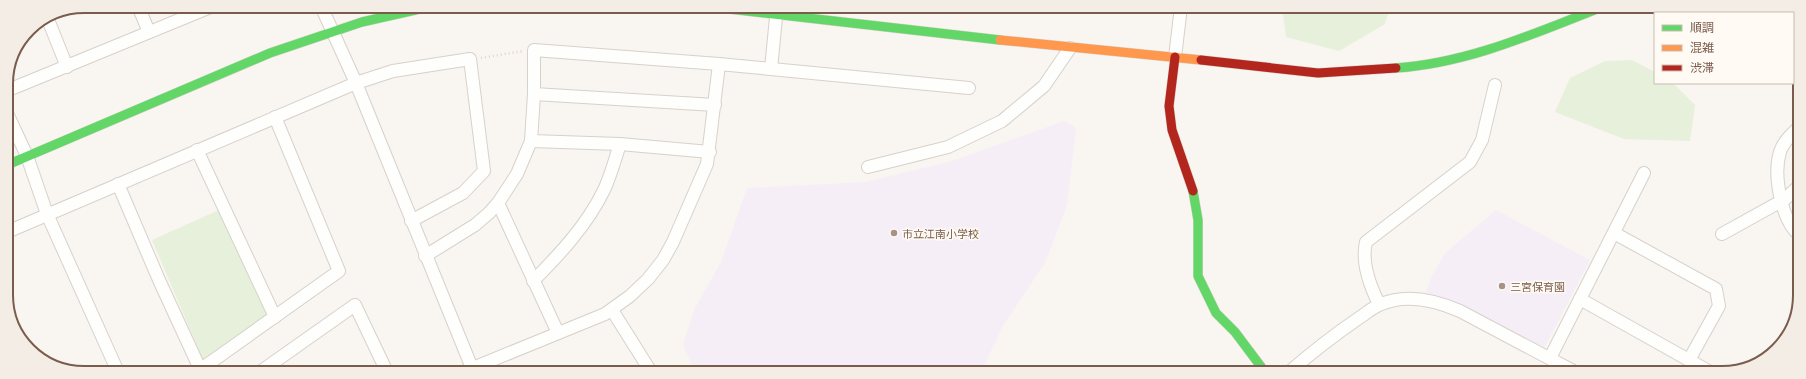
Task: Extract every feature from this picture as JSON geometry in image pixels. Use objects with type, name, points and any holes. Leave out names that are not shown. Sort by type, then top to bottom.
[{"type":"street","points":[[141,13],[149,32]]},
{"type":"street","points":[[13,88],[196,13]]},
{"type":"street","points":[[324,13],[356,83],[425,256],[466,366]]},
{"type":"street","points":[[13,162],[247,62],[333,31],[400,13]]},
{"type":"street","points":[[771,69],[777,13]]},
{"type":"street","points":[[800,13],[1070,48],[1175,57],[1318,73],[1407,67],[1477,54],[1508,44],[1587,13]]},
{"type":"street","points":[[1180,13],[1169,106],[1172,130],[1193,188],[1198,220],[1198,276],[1216,313],[1235,332],[1260,366]]},
{"type":"street","points":[[49,22],[67,67]]},
{"type":"street","points":[[868,167],[948,147],[1002,121],[1044,86],[1070,48]]},
{"type":"street","points":[[425,256],[474,225],[498,203],[517,174],[531,141],[534,94],[534,50],[719,64],[969,88]]},
{"type":"street","points":[[13,229],[356,83],[393,71],[470,59],[484,171],[463,194],[411,221]]},
{"type":"street","points":[[477,366],[605,314],[612,310],[648,279],[663,260],[707,164],[710,152],[719,64]]},
{"type":"street","points":[[1379,304],[1370,286],[1365,252],[1366,242],[1470,162],[1482,140],[1495,85]]},
{"type":"street","points":[[534,94],[715,105]]},
{"type":"street","points":[[206,366],[339,271],[275,117]]},
{"type":"street","points":[[13,126],[27,156],[47,214],[115,366]]},
{"type":"street","points":[[1793,133],[1788,138],[1780,153],[1778,176],[1780,200],[1788,223],[1793,229]]},
{"type":"street","points":[[531,141],[620,144],[710,152]]},
{"type":"street","points":[[533,281],[555,259],[588,219],[604,189],[620,144]]},
{"type":"street","points":[[197,150],[275,317]]},
{"type":"street","points":[[1550,358],[1644,173]]},
{"type":"street","points":[[118,184],[158,280],[197,366]]},
{"type":"street","points":[[1722,234],[1780,200],[1785,199],[1793,191]]},
{"type":"street","points":[[498,203],[558,334]]},
{"type":"street","points":[[1614,233],[1716,289],[1719,306],[1689,360]]},
{"type":"street","points":[[1295,366],[1318,347],[1379,304],[1403,300],[1423,299],[1442,303],[1564,366]]},
{"type":"street","points":[[1580,299],[1700,366]]},
{"type":"street","points":[[269,366],[355,305],[385,366]]},
{"type":"street","points":[[612,310],[647,366]]},
{"type":"path","points":[[470,59],[534,50]]},
{"type":"shaded area","name":"市立江南小学校","points":[[1064,121],[1076,128],[1067,205],[1046,261],[1003,326],[984,366],[692,366],[683,345],[694,310],[721,262],[747,188],[865,182],[952,161]]},
{"type":"shaded area","name":"三宮保育園","points":[[1496,210],[1590,260],[1543,350],[1425,295],[1431,278],[1445,253]]},
{"type":"green space","points":[[1388,13],[1385,24],[1339,51],[1286,37],[1283,14]]},
{"type":"green space","points":[[1632,60],[1654,71],[1654,84],[1674,84],[1695,105],[1690,141],[1624,139],[1555,112],[1570,78],[1605,61]]},
{"type":"green space","points":[[219,210],[267,314],[203,360],[152,240]]},
{"type":"traffic: fast","points":[[13,162],[270,53],[362,22],[402,13]]},
{"type":"traffic: fast","points":[[764,13],[1000,40]]},
{"type":"traffic: fast","points":[[1396,68],[1450,60],[1476,53],[1527,36],[1586,13]]},
{"type":"traffic: fast","points":[[1193,191],[1198,220],[1198,276],[1216,313],[1235,332],[1260,366]]},
{"type":"traffic: slow","points":[[1000,40],[1201,60]]},
{"type":"traffic: jam","points":[[1175,57],[1169,106],[1172,130],[1193,191]]},
{"type":"traffic: jam","points":[[1201,60],[1318,73],[1396,68]]},
{"type":"place","name":"市立江南小学校","points":[[894,233]]},
{"type":"place","name":"三宮保育園","points":[[1502,286]]}]
